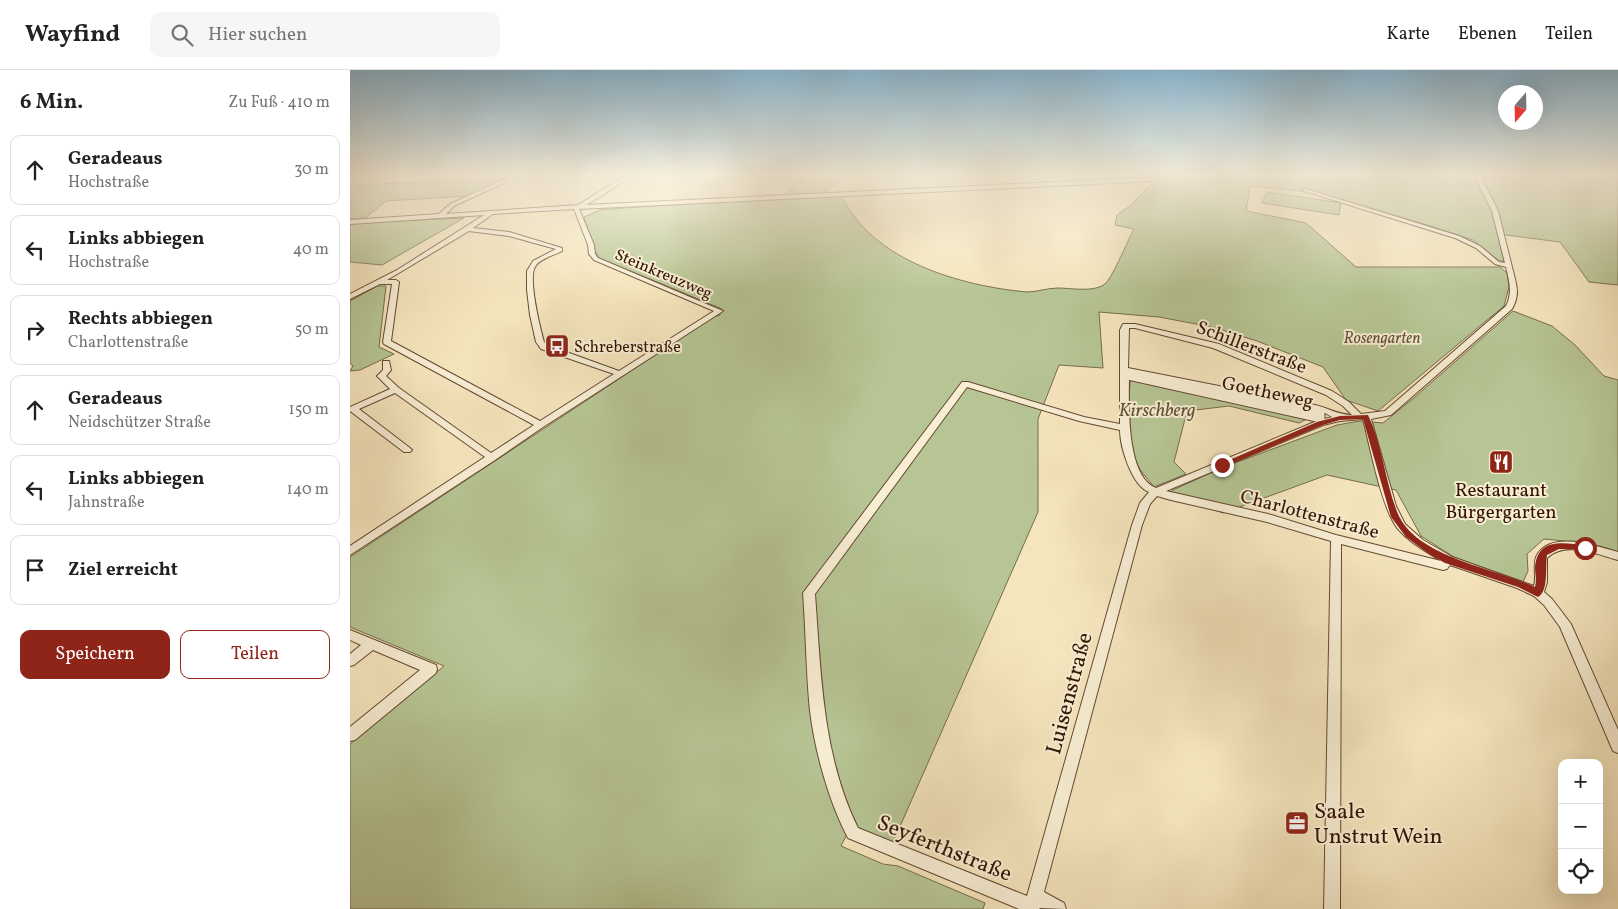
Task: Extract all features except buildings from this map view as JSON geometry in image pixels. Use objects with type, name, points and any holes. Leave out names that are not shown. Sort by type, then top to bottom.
[{"type":"street","points":[[350,222],[469,214]]},
{"type":"street","points":[[350,297],[468,229],[488,214]]},
{"type":"street","name":"Steinkreuzweg","points":[[579,214],[591,245],[592,254],[596,259],[719,311],[620,374]]},
{"type":"street","points":[[1383,214],[1457,237],[1478,247],[1497,263],[1508,266]]},
{"type":"street","points":[[1126,372],[1124,428],[1129,452],[1142,483],[1155,492],[1320,423],[1340,418],[1384,415],[1509,307],[1513,300],[1514,290],[1495,214]]},
{"type":"street","points":[[468,229],[509,234],[559,248],[560,250],[535,263],[530,270],[530,285],[540,342],[544,347],[620,374]]},
{"type":"street","points":[[378,282],[396,282],[387,342],[540,425]]},
{"type":"street","name":"Schillerstraße","points":[[1126,372],[1124,330],[1126,326],[1135,326],[1216,346],[1329,393],[1362,416]]},
{"type":"street","points":[[386,363],[387,370],[381,376],[396,390],[492,458]]},
{"type":"street","name":"Goetheweg","points":[[1126,372],[1321,413],[1321,419],[1128,376],[1126,372]]},
{"type":"street","name":"Goetheweg","points":[[1126,372],[1316,408],[1328,411],[1340,418]]},
{"type":"street","points":[[350,551],[620,374]]},
{"type":"street","name":"Seyferthstraße","points":[[1058,909],[1032,904],[853,833],[836,792],[820,727],[810,593],[965,384],[1082,419],[1124,428]]},
{"type":"street","points":[[396,390],[353,409],[407,450]]},
{"type":"street","points":[[1362,416],[1395,517],[1409,535],[1432,552],[1448,560]]},
{"type":"street","name":"Charlottenstraße","points":[[1155,492],[1268,518],[1336,539],[1444,566],[1448,560],[1521,585],[1538,593]]},
{"type":"street","name":"Luisenstraße","points":[[1032,904],[1137,525],[1145,503],[1155,492]]},
{"type":"street","points":[[1332,909],[1336,539]]},
{"type":"street","points":[[1618,556],[1571,546],[1558,546],[1548,549],[1541,557],[1541,582],[1538,593],[1548,602],[1565,624],[1618,746]]},
{"type":"street","points":[[350,635],[431,669],[350,735]]},
{"type":"street","points":[[350,662],[372,644]]},
{"type":"green space","points":[[350,214],[370,214],[365,218],[350,219]]},
{"type":"green space","name":"Rosengarten","points":[[591,214],[853,214],[874,238],[896,253],[921,266],[974,284],[1027,292],[1054,288],[1090,289],[1106,283],[1134,229],[1115,225],[1118,214],[1262,214],[1306,223],[1356,267],[1500,267],[1507,273],[1509,287],[1504,306],[1378,411],[1346,400],[1323,367],[1257,341],[1212,327],[1159,317],[1099,312],[1103,368],[1059,365],[1038,419],[1038,512],[891,847],[850,828],[841,846],[883,864],[898,866],[985,903],[983,909],[350,909],[350,744],[444,666],[350,627],[350,557],[711,318],[720,315],[722,309],[599,258],[594,249],[584,217]]},
{"type":"green space","points":[[1391,214],[1618,214],[1618,285],[1589,282],[1560,242],[1498,234],[1504,261],[1499,261],[1473,240]]},
{"type":"green space","points":[[464,218],[382,265],[350,262],[350,223]]},
{"type":"green space","points":[[377,286],[386,286],[379,347],[394,354],[360,370],[350,371],[353,366],[350,363],[350,301]]},
{"type":"green space","points":[[1513,311],[1552,326],[1575,345],[1604,376],[1618,380],[1618,552],[1584,543],[1544,539],[1527,554],[1528,571],[1523,582],[1454,557],[1421,536],[1396,490],[1327,475],[1223,513],[1171,495],[1170,492],[1173,490],[1224,467],[1337,425],[1360,421],[1383,423]]},
{"type":"green space","name":"Kirschberg","points":[[1131,374],[1319,413],[1299,423],[1229,406],[1187,411],[1174,462],[1186,474],[1154,487],[1137,465],[1131,444],[1129,396]]},
{"type":"place","name":"Schreberstraße","points":[[557,346]]},
{"type":"place","name":"Restaurant Bürgergarten","points":[[1501,462]]},
{"type":"place","name":"Saale Unstrut Wein","points":[[1297,823]]},
{"type":"route","points":[[1222,465],[1320,423],[1340,418],[1366,416],[1395,517],[1409,535],[1432,552],[1448,560],[1521,585],[1538,593],[1541,582],[1541,557],[1548,549],[1558,546],[1585,548]]}]
